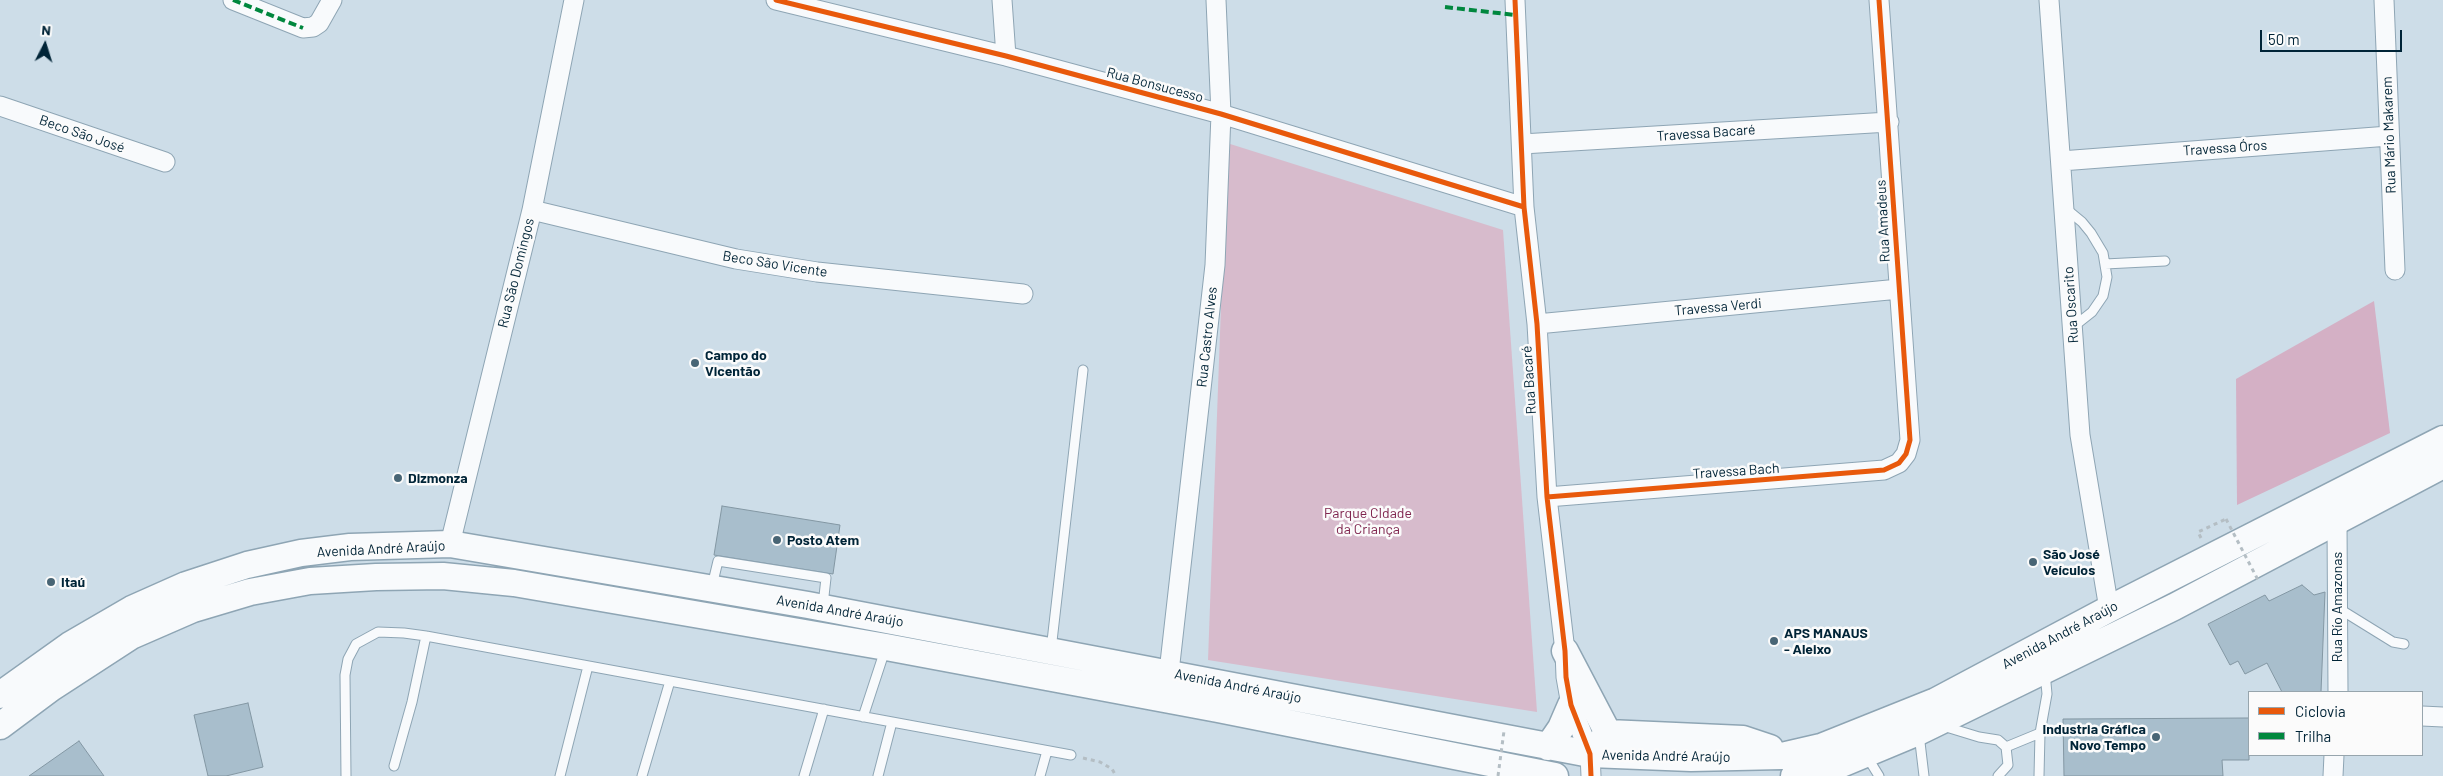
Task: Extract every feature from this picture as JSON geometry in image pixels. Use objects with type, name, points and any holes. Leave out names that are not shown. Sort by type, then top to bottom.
[{"type":"main road","name":"Avenida André Araújo","points":[[1786,769],[1821,748],[1936,701],[2109,609],[2443,439]]},
{"type":"main road","name":"Avenida André Araújo","points":[[0,695],[70,645],[132,609],[186,585],[247,565],[301,553],[350,547],[450,544],[822,608],[1169,672],[1548,747],[1590,765],[1691,758],[1786,769],[1828,770],[1872,766],[1927,728],[2174,607],[2442,467]]},
{"type":"main road","name":"Avenida André Araújo","points":[[0,726],[51,688],[131,636],[194,608],[250,592],[310,581],[376,576],[443,576],[514,583],[886,647],[1218,709],[1554,776]]},
{"type":"main road","points":[[1565,652],[1608,733]]},
{"type":"main road","points":[[1548,747],[1561,728],[1571,705]]},
{"type":"main road","points":[[1608,733],[1743,739],[1761,744],[1786,769]]},
{"type":"main road","points":[[1590,765],[1608,733]]},
{"type":"street","points":[[233,0],[303,28],[313,27],[319,23],[332,0]]},
{"type":"street","name":"Rua São Domingos","points":[[450,544],[532,210],[574,0]]},
{"type":"street","name":"Rua Bonsucesso","points":[[776,0],[816,5],[1221,114],[1524,207]]},
{"type":"street","points":[[1002,0],[1006,56]]},
{"type":"street","name":"Rua Castro Alves","points":[[1169,672],[1216,264],[1221,114],[1216,0]]},
{"type":"street","name":"Rua Bacaré","points":[[1515,0],[1524,207],[1537,324],[1547,496],[1565,652],[1566,677],[1571,705],[1590,765]]},
{"type":"street","name":"Rua Amadeus","points":[[1879,0],[1910,440]]},
{"type":"street","name":"Rua Oscarito","points":[[2049,0],[2080,435],[2109,609]]},
{"type":"street","name":"Rua Mário Makarem","points":[[2384,0],[2395,270]]},
{"type":"street","name":"Beco São José","points":[[0,106],[165,162]]},
{"type":"street","name":"Travessa Bacaré","points":[[1522,144],[1889,122]]},
{"type":"street","name":"Travessa Óros","points":[[2061,161],[2389,136]]},
{"type":"street","name":"Beco São Vicente","points":[[532,210],[736,259],[817,272],[1023,294]]},
{"type":"street","name":"Travessa Verdi","points":[[1537,324],[1899,289]]},
{"type":"street","name":"Travessa Bach","points":[[1547,496],[1884,470],[1899,463],[1906,454],[1910,440]]},
{"type":"street","name":"Rua Río Amazonas","points":[[2337,523],[2338,691]]},
{"type":"street","points":[[2423,716],[2443,717]]},
{"type":"street","points":[[2333,776],[2334,756]]},
{"type":"lane","points":[[2064,206],[2092,233],[2103,253],[2107,277],[2103,296],[2092,312],[2073,328]]},
{"type":"lane","points":[[2105,264],[2165,261]]},
{"type":"lane","points":[[1051,650],[1083,370]]},
{"type":"lane","points":[[2337,608],[2393,642],[2404,644]]},
{"type":"lane","points":[[346,776],[345,675],[348,659],[356,644],[378,632],[426,636],[1071,755]]},
{"type":"lane","points":[[394,766],[412,702],[426,636]]},
{"type":"lane","points":[[863,717],[886,647]]},
{"type":"lane","points":[[560,776],[588,666]]},
{"type":"lane","points":[[2039,776],[2040,733],[2047,694],[2044,670]]},
{"type":"lane","points":[[642,776],[670,681]]},
{"type":"lane","points":[[804,776],[824,710]]},
{"type":"lane","points":[[878,776],[892,722]]},
{"type":"lane","points":[[1924,776],[1927,728],[1998,740],[2006,747],[2008,765],[1998,776]]},
{"type":"lane","points":[[2006,747],[2040,733]]},
{"type":"lane","points":[[1040,776],[1047,751]]},
{"type":"path","points":[[2198,532],[2226,519],[2258,580]]},
{"type":"path","points":[[1498,776],[1504,731]]},
{"type":"path","points":[[1071,755],[1100,762],[1112,769],[1116,776]]},
{"type":"green space","name":"Parque CIdade da Criança","points":[[1227,143],[1503,230],[1537,712],[1208,660]]},
{"type":"shaded area","points":[[2374,301],[2390,433],[2237,505],[2236,379]]},
{"type":"building","name":"Posto Atem","points":[[722,506],[840,525],[833,574],[714,555]]},
{"type":"building","points":[[2302,585],[2314,595],[2325,592],[2321,691],[2281,691],[2267,663],[2245,674],[2238,661],[2230,665],[2208,624],[2265,595],[2269,601]]},
{"type":"building","points":[[248,703],[263,767],[226,776],[208,776],[194,715]]},
{"type":"building","name":"Industria Gráfica Novo Tempo","points":[[2248,718],[2249,760],[2222,760],[2223,776],[2064,776],[2063,719]]},
{"type":"building","points":[[79,741],[104,776],[29,776]]},
{"type":"marked path","points":[[233,0],[303,28]]},
{"type":"marked path","points":[[1445,7],[1515,15]]},
{"type":"cycle path","points":[[776,0],[1006,56],[1221,114],[1524,207]]},
{"type":"cycle path","points":[[1515,0],[1524,207],[1537,324],[1547,497],[1565,651],[1566,677],[1571,705],[1590,754],[1591,776]]},
{"type":"cycle path","points":[[1547,497],[1884,470],[1899,463],[1906,454],[1910,440],[1879,0]]},
{"type":"place","name":"Campo do Vicentão","points":[[695,363]]},
{"type":"place","name":"Dizmonza","points":[[398,478]]},
{"type":"place","name":"Posto Atem","points":[[777,540]]},
{"type":"place","name":"São José Veículos","points":[[2033,562]]},
{"type":"place","name":"Itaú","points":[[51,582]]},
{"type":"place","name":"APS MANAUS - Aleixo","points":[[1774,641]]},
{"type":"place","name":"Industria Gráfica Novo Tempo","points":[[2156,737]]}]
